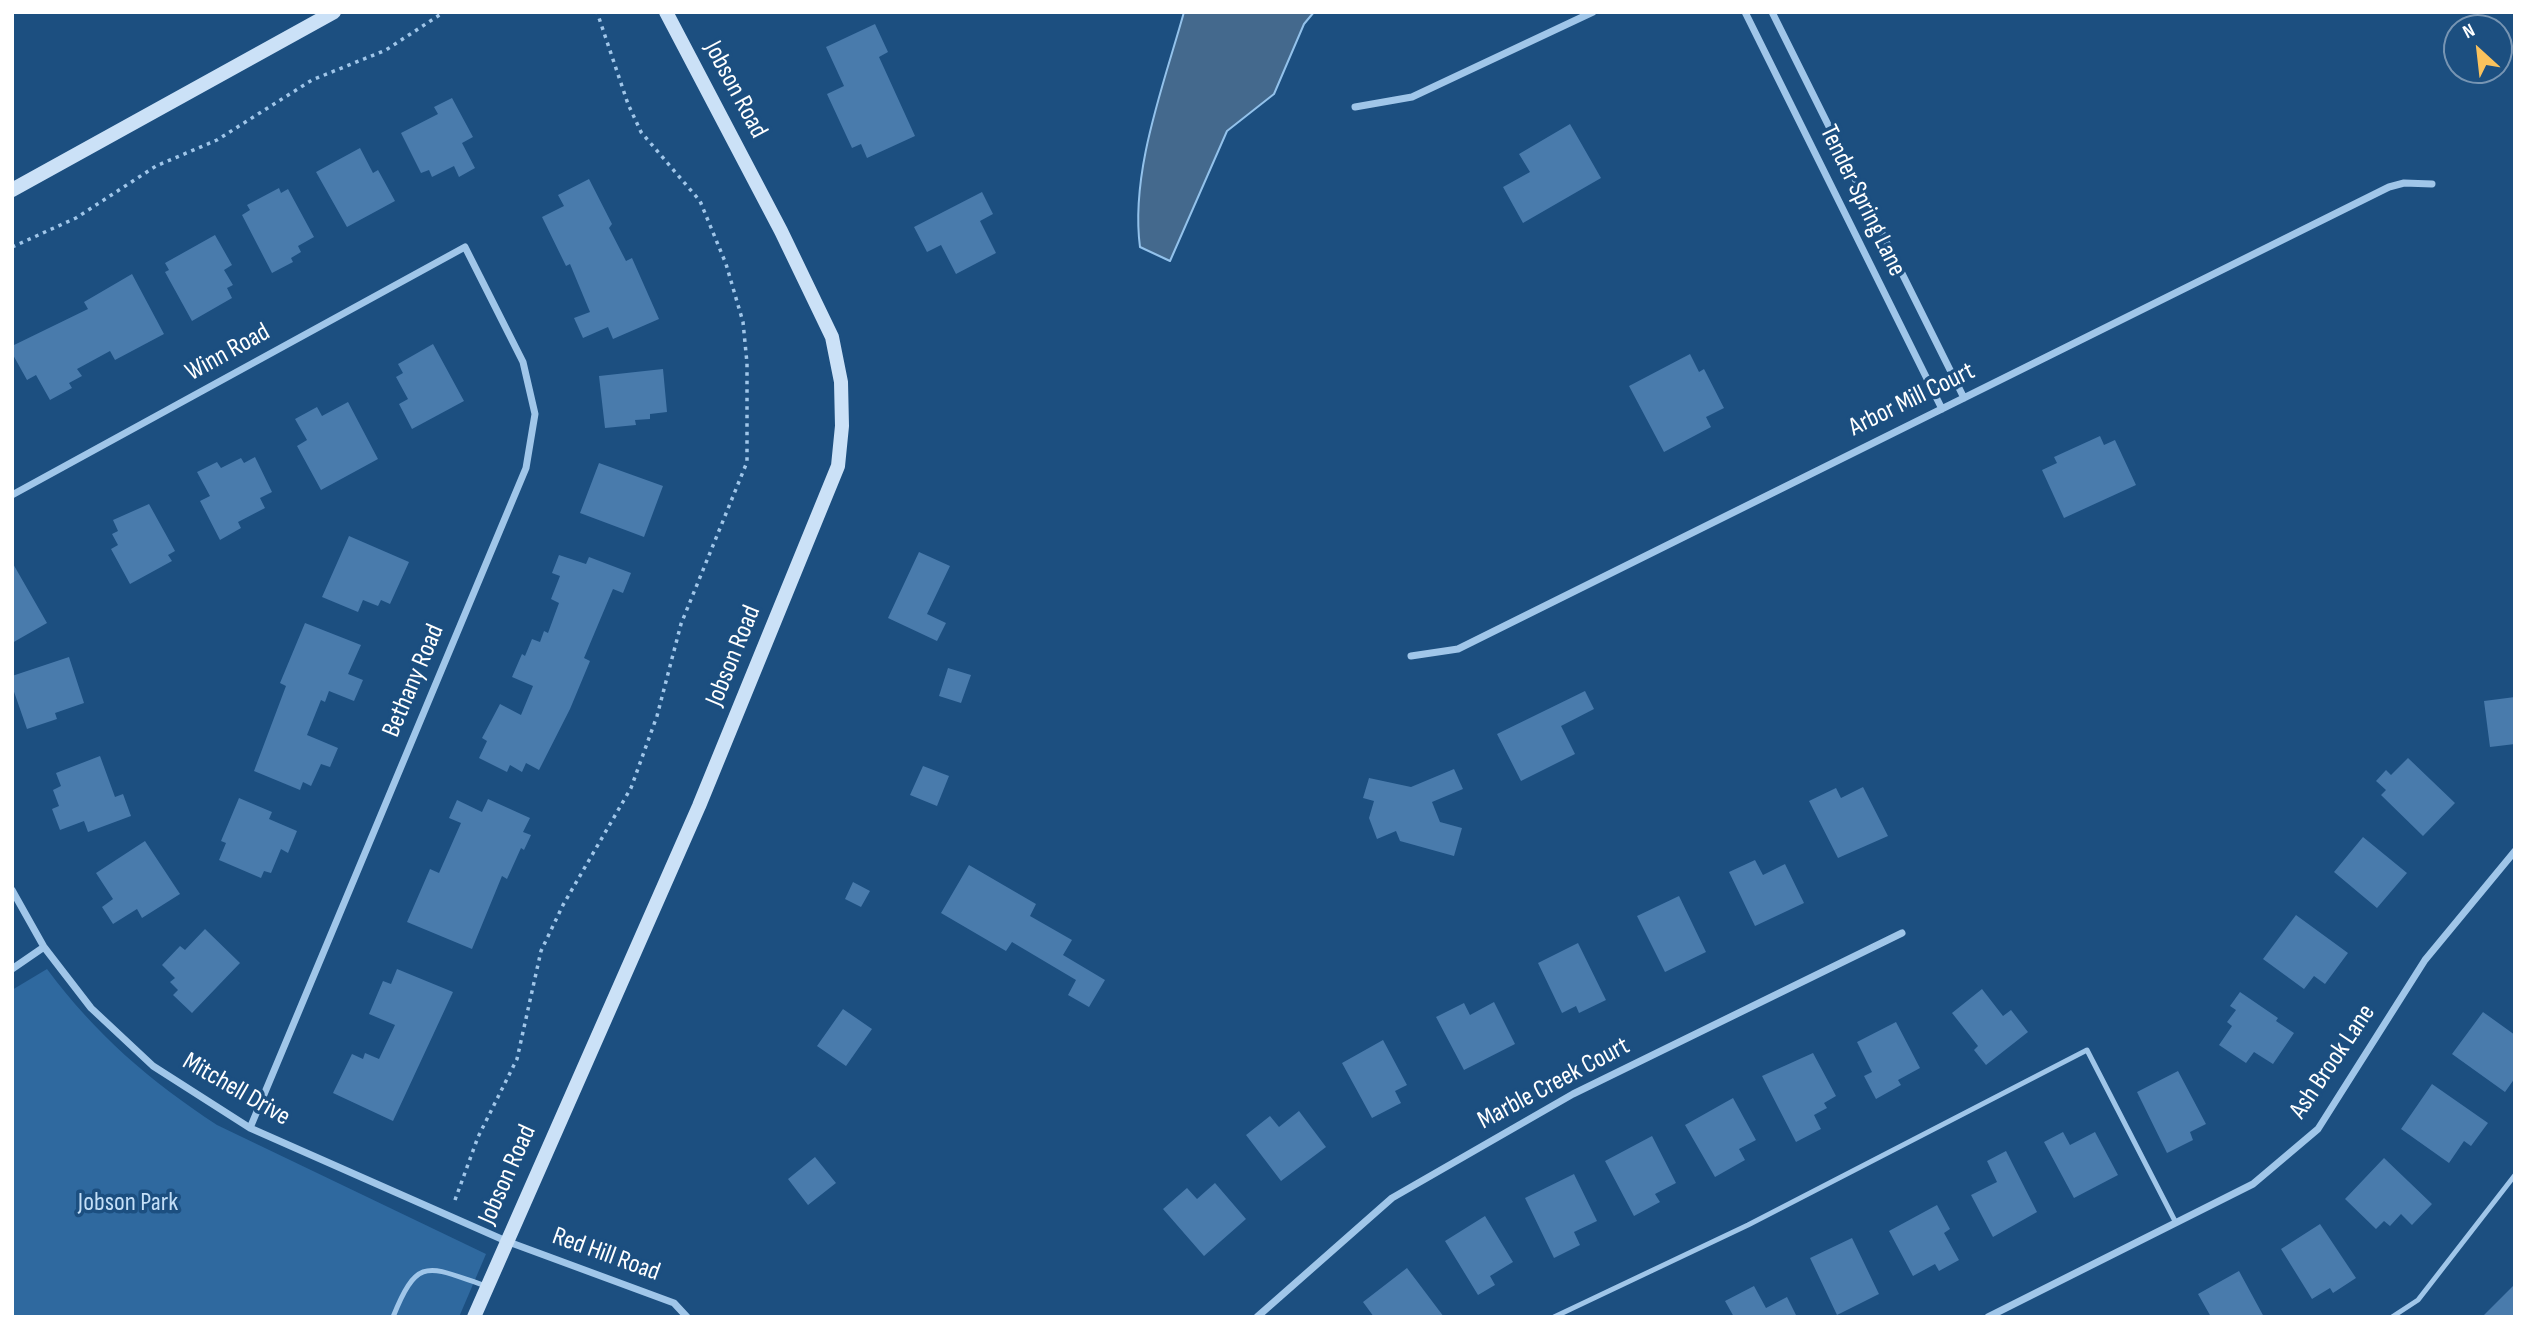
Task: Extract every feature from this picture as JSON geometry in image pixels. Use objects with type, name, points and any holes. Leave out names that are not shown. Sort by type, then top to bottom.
[{"type":"street","points":[[12,190],[334,12]]},
{"type":"street","name":"Jobson Road","points":[[474,1317],[699,806],[838,467],[842,426],[841,382],[832,337],[781,230],[666,12]]},
{"type":"street","points":[[1354,107],[1412,97],[1593,12]]},
{"type":"street","name":"Tender Spring Lane","points":[[1745,12],[1942,409]]},
{"type":"street","name":"Tender Spring Lane","points":[[1772,12],[1964,398]]},
{"type":"street","name":"Arbor Mill Court","points":[[1411,656],[1458,649],[2389,187],[2404,183],[2432,184]]},
{"type":"street","name":"Winn Road","points":[[12,495],[465,247]]},
{"type":"street","name":"Bethany Road","points":[[250,1128],[526,468],[535,414],[523,362],[465,247]]},
{"type":"street","name":"Ash Brook Lane","points":[[1988,1317],[2253,1184],[2318,1129],[2426,960],[2515,851]]},
{"type":"street","name":"Mitchell Drive","points":[[12,890],[44,947],[91,1008],[153,1066],[250,1128],[506,1241]]},
{"type":"street","name":"Marble Creek Court","points":[[1257,1317],[1392,1198],[1573,1094],[1902,933]]},
{"type":"street","points":[[12,969],[44,947]]},
{"type":"street","name":"Red Hill Road","points":[[506,1241],[674,1303],[687,1317]]},
{"type":"lane","points":[[1554,1317],[1748,1225],[2087,1050],[2176,1223]]},
{"type":"lane","points":[[2392,1317],[2418,1300],[2515,1175]]},
{"type":"lane","points":[[393,1317],[412,1276],[425,1270],[435,1269],[487,1286]]},
{"type":"path","points":[[12,247],[76,218],[156,166],[217,140],[312,80],[386,50],[444,12]]},
{"type":"path","points":[[455,1199],[478,1137],[517,1059],[541,951],[563,905],[631,788],[657,716],[681,624],[747,462],[747,363],[743,322],[723,254],[700,201],[642,132],[628,104],[597,12]]},
{"type":"green space","name":"Jobson Park","points":[[47,969],[84,1015],[125,1055],[217,1125],[486,1254],[459,1317],[12,1317],[12,990]]},
{"type":"shaded area","points":[[1184,12],[1314,12],[1304,24],[1274,94],[1227,131],[1170,261],[1140,247],[1138,218],[1144,159]]},
{"type":"building","points":[[875,24],[888,52],[879,57],[915,136],[867,158],[861,144],[852,148],[827,94],[844,86],[826,47]]},
{"type":"building","points":[[452,98],[473,137],[462,143],[475,168],[459,177],[454,166],[432,177],[429,170],[421,173],[401,133],[438,114],[434,107]]},
{"type":"building","points":[[1570,124],[1601,178],[1523,223],[1503,187],[1530,172],[1519,154]]},
{"type":"building","points":[[360,148],[373,173],[378,170],[395,201],[347,227],[316,172]]},
{"type":"building","points":[[589,179],[612,224],[609,228],[626,261],[632,258],[659,319],[613,339],[608,327],[583,338],[574,318],[590,312],[570,264],[566,266],[542,217],[564,206],[558,195]]},
{"type":"building","points":[[279,188],[281,193],[288,189],[314,237],[298,246],[301,252],[291,258],[293,262],[272,273],[242,215],[250,210],[247,205]]},
{"type":"building","points":[[982,192],[993,214],[980,221],[996,253],[956,274],[941,245],[927,252],[914,227]]},
{"type":"building","points":[[215,235],[232,265],[224,270],[233,285],[227,288],[232,298],[192,321],[165,272],[169,270],[165,263]]},
{"type":"building","points":[[132,274],[164,334],[115,360],[110,351],[77,369],[82,376],[69,383],[72,388],[50,400],[36,375],[27,380],[12,353],[12,346],[88,309],[84,302]]},
{"type":"building","points":[[433,344],[464,401],[412,429],[399,404],[408,399],[396,377],[403,373],[398,364]]},
{"type":"building","points":[[1690,354],[1699,372],[1704,369],[1724,408],[1706,417],[1711,427],[1664,452],[1629,386]]},
{"type":"building","points":[[663,369],[667,412],[650,414],[650,419],[635,420],[636,425],[605,428],[599,376]]},
{"type":"building","points":[[348,402],[378,459],[321,490],[297,446],[307,440],[295,419],[317,407],[322,416]]},
{"type":"building","points":[[2100,436],[2104,445],[2115,440],[2136,485],[2064,518],[2042,470],[2057,463],[2054,457]]},
{"type":"building","points":[[255,457],[272,492],[260,498],[265,508],[238,522],[241,528],[220,540],[200,501],[210,496],[197,472],[217,462],[221,468],[241,458],[244,463]]},
{"type":"building","points":[[599,463],[663,486],[644,537],[580,513]]},
{"type":"building","points":[[149,504],[175,551],[168,555],[172,561],[130,584],[111,549],[118,545],[112,534],[118,531],[113,520]]},
{"type":"building","points":[[349,536],[409,562],[390,604],[381,600],[378,606],[363,600],[358,612],[322,597]]},
{"type":"building","points":[[919,552],[950,566],[927,614],[946,623],[937,641],[888,618]]},
{"type":"building","points":[[559,555],[586,564],[589,557],[631,573],[623,593],[613,589],[584,658],[590,661],[570,709],[539,770],[526,763],[522,772],[510,765],[507,772],[479,758],[487,741],[482,738],[500,704],[521,715],[533,686],[512,677],[532,639],[540,642],[544,631],[548,633],[559,603],[551,599],[560,576],[552,573]]},
{"type":"building","points":[[12,562],[47,623],[12,643]]},
{"type":"building","points":[[305,623],[361,645],[348,674],[363,680],[354,701],[329,691],[325,702],[321,700],[307,735],[338,748],[330,767],[321,764],[311,786],[303,782],[300,790],[254,771],[286,686],[280,683]]},
{"type":"building","points":[[69,657],[84,703],[55,713],[57,719],[27,729],[12,686],[12,676]]},
{"type":"building","points":[[948,668],[971,675],[961,703],[939,696]]},
{"type":"building","points":[[1585,691],[1594,709],[1561,726],[1575,754],[1521,781],[1497,734]]},
{"type":"building","points":[[2515,697],[2515,744],[2490,747],[2484,701]]},
{"type":"building","points":[[100,756],[115,797],[123,794],[131,816],[88,832],[84,821],[60,830],[52,809],[59,806],[53,790],[61,786],[56,773]]},
{"type":"building","points":[[2408,758],[2455,803],[2423,836],[2381,795],[2386,790],[2376,781],[2386,770],[2391,775]]},
{"type":"building","points":[[923,766],[949,776],[937,806],[910,795]]},
{"type":"building","points":[[1454,769],[1463,789],[1432,802],[1440,822],[1462,828],[1454,856],[1400,841],[1396,831],[1377,839],[1369,818],[1374,801],[1363,798],[1369,778],[1411,787]]},
{"type":"building","points":[[1863,787],[1888,836],[1838,858],[1809,801],[1836,788],[1841,798]]},
{"type":"building","points":[[239,798],[272,812],[269,819],[297,831],[288,853],[281,849],[271,873],[264,871],[261,878],[219,860],[226,843],[221,841]]},
{"type":"building","points":[[488,799],[530,818],[523,832],[531,835],[524,850],[521,848],[507,879],[502,876],[472,949],[407,922],[430,869],[439,873],[461,823],[449,818],[457,800],[482,812]]},
{"type":"building","points":[[2363,837],[2407,873],[2377,908],[2334,872]]},
{"type":"building","points":[[145,841],[180,894],[142,918],[137,909],[113,924],[102,907],[113,899],[96,873]]},
{"type":"building","points":[[1755,860],[1763,875],[1785,864],[1804,903],[1755,926],[1729,872]]},
{"type":"building","points":[[969,865],[1036,904],[1030,916],[1072,940],[1063,955],[1105,980],[1089,1007],[1068,995],[1076,980],[1012,942],[1006,951],[941,913]]},
{"type":"building","points":[[853,882],[870,891],[861,907],[845,899]]},
{"type":"building","points":[[1679,896],[1706,952],[1665,972],[1637,916]]},
{"type":"building","points":[[2296,915],[2348,953],[2325,984],[2314,976],[2304,989],[2263,959]]},
{"type":"building","points":[[205,929],[240,963],[192,1013],[173,995],[178,990],[170,982],[175,978],[162,965],[180,946],[185,950]]},
{"type":"building","points":[[1578,943],[1606,1000],[1579,1013],[1576,1006],[1562,1013],[1538,963]]},
{"type":"building","points":[[397,969],[453,992],[393,1121],[333,1093],[352,1054],[363,1059],[365,1053],[379,1059],[395,1025],[369,1014],[383,981],[391,984]]},
{"type":"building","points":[[1982,989],[2003,1016],[2011,1010],[2028,1032],[1986,1065],[1974,1050],[1978,1046],[1952,1013]]},
{"type":"building","points":[[2240,992],[2278,1018],[2276,1021],[2294,1033],[2273,1064],[2254,1052],[2246,1063],[2219,1045],[2232,1026],[2227,1022],[2236,1010],[2230,1006]]},
{"type":"building","points":[[1494,1002],[1515,1044],[1464,1070],[1436,1017],[1464,1003],[1470,1015]]},
{"type":"building","points":[[843,1009],[872,1029],[846,1066],[817,1046]]},
{"type":"building","points":[[2483,1012],[2515,1035],[2515,1078],[2505,1092],[2452,1054]]},
{"type":"building","points":[[1896,1022],[1920,1068],[1898,1080],[1901,1085],[1876,1099],[1864,1076],[1872,1072],[1857,1042]]},
{"type":"building","points":[[1383,1040],[1407,1085],[1395,1091],[1401,1103],[1372,1118],[1342,1063]]},
{"type":"building","points":[[1813,1053],[1836,1096],[1824,1103],[1827,1108],[1814,1115],[1821,1129],[1796,1142],[1762,1076]]},
{"type":"building","points":[[2178,1071],[2206,1124],[2190,1132],[2193,1140],[2167,1153],[2137,1092]]},
{"type":"building","points":[[2432,1084],[2488,1123],[2471,1146],[2464,1141],[2449,1163],[2401,1129]]},
{"type":"building","points":[[1733,1098],[1756,1140],[1739,1149],[1745,1160],[1715,1177],[1685,1125]]},
{"type":"building","points":[[1299,1111],[1326,1147],[1281,1181],[1246,1135],[1270,1116],[1279,1127]]},
{"type":"building","points":[[2063,1132],[2070,1145],[2095,1132],[2118,1175],[2074,1198],[2044,1142]]},
{"type":"building","points":[[1652,1136],[1676,1183],[1655,1194],[1660,1202],[1634,1216],[1605,1161]]},
{"type":"building","points":[[2006,1151],[2037,1212],[1993,1237],[1971,1195],[1997,1182],[1987,1161]]},
{"type":"building","points":[[815,1157],[836,1183],[808,1205],[788,1179]]},
{"type":"building","points":[[2384,1158],[2432,1204],[2412,1225],[2401,1214],[2390,1226],[2384,1221],[2376,1229],[2345,1199]]},
{"type":"building","points":[[1574,1174],[1597,1221],[1574,1232],[1580,1245],[1554,1258],[1525,1198]]},
{"type":"building","points":[[1215,1183],[1246,1219],[1204,1256],[1163,1209],[1187,1188],[1197,1199]]},
{"type":"building","points":[[1937,1205],[1950,1229],[1944,1233],[1959,1260],[1939,1271],[1935,1264],[1913,1276],[1889,1231]]},
{"type":"building","points":[[1485,1216],[1513,1262],[1490,1276],[1495,1285],[1478,1295],[1445,1241]]},
{"type":"building","points":[[2320,1224],[2356,1278],[2333,1293],[2330,1288],[2312,1299],[2281,1249]]},
{"type":"building","points":[[1852,1238],[1879,1294],[1837,1315],[1810,1258]]},
{"type":"building","points":[[1407,1268],[1444,1317],[1374,1317],[1363,1302]]},
{"type":"building","points":[[2239,1271],[2264,1317],[2211,1317],[2198,1294]]},
{"type":"building","points":[[2515,1284],[2515,1317],[2482,1317]]},
{"type":"building","points":[[1754,1286],[1766,1308],[1787,1297],[1797,1317],[1734,1317],[1725,1301]]}]
